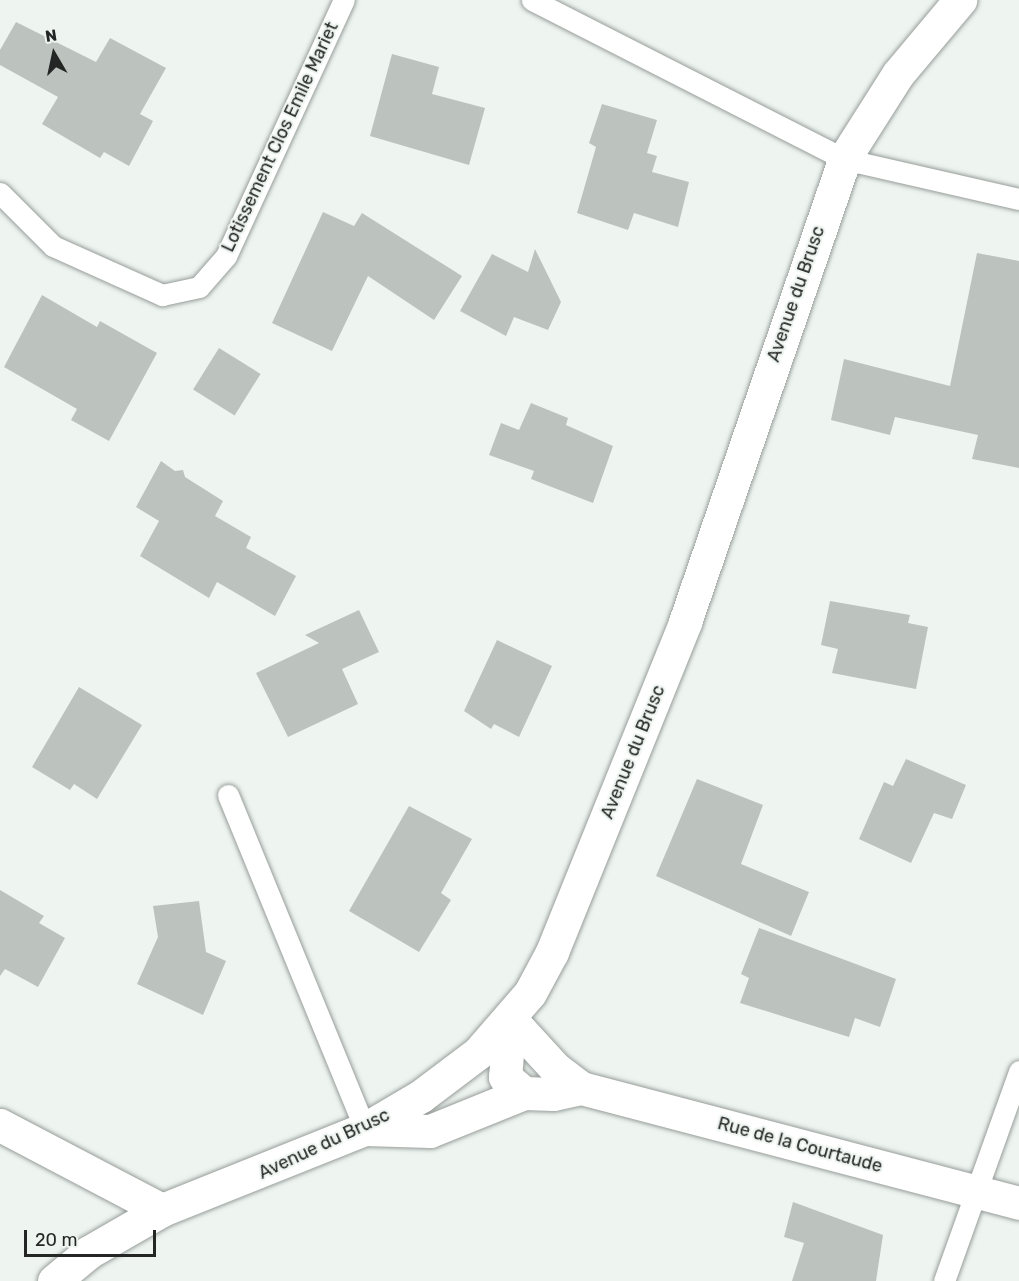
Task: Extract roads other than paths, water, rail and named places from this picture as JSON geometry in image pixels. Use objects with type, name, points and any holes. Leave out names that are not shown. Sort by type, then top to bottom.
[{"type":"street","name":"Avenue du Brusc","points":[[54,1281],[89,1252],[162,1210],[265,1172],[365,1129],[421,1096],[477,1053],[530,993],[552,952],[685,622],[844,159],[898,74],[960,0]]},
{"type":"street","name":"Rue de la Courtaude","points":[[510,1018],[556,1069],[581,1088],[1019,1203]]},
{"type":"street","points":[[510,1018],[505,1077],[524,1093]]},
{"type":"street","name":"Rue de la Courtaude","points":[[365,1129],[430,1131],[524,1093],[553,1094],[581,1088]]},
{"type":"street","points":[[0,1125],[162,1210]]},
{"type":"lane","name":"Lotissement Clos Emile Mariet","points":[[0,193],[53,246],[162,295],[199,286],[226,256],[344,0]]},
{"type":"lane","points":[[532,0],[844,159],[1019,199]]},
{"type":"lane","points":[[228,795],[365,1129]]},
{"type":"lane","points":[[944,1281],[974,1191],[1019,1071]]}]
